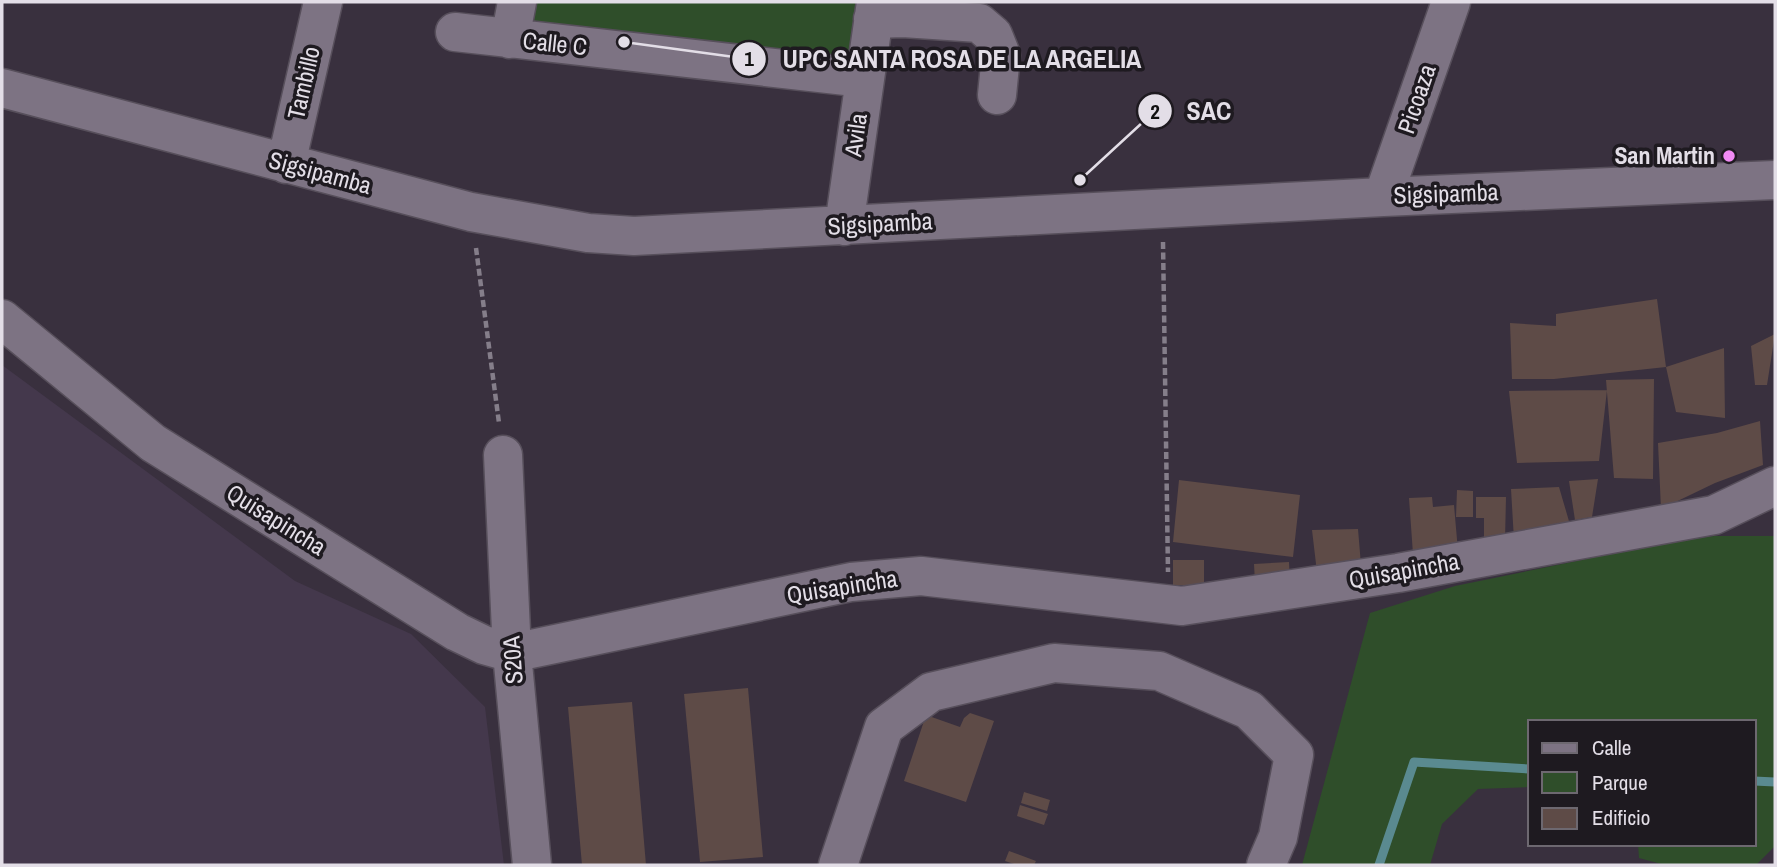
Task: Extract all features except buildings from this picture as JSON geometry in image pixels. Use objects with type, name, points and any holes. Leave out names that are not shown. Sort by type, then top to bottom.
[{"type":"street","name":"Tambillo","points":[[286,164],[323,2]]},
{"type":"street","points":[[510,39],[517,2]]},
{"type":"street","name":"Picoaza","points":[[1383,197],[1451,2]]},
{"type":"street","points":[[874,10],[902,18],[979,23],[993,35],[1001,55],[997,95]]},
{"type":"street","name":"Avila","points":[[844,226],[874,10]]},
{"type":"street","name":"Calle C","points":[[455,32],[864,78]]},
{"type":"street","name":"Sigsipamba","points":[[2,88],[471,212],[588,233],[634,236],[1383,197],[1775,180]]},
{"type":"street","name":"Quisapincha","points":[[2,319],[153,443],[457,632],[484,645],[512,653],[851,582],[921,576],[1182,606],[1398,573],[1714,515],[1775,486]]},
{"type":"street","name":"S20A","points":[[503,455],[512,653],[532,865]]},
{"type":"street","points":[[1714,515],[1775,514]]},
{"type":"street","points":[[838,865],[884,727],[931,692],[1054,663],[1159,671],[1249,710],[1294,755],[1278,837],[1266,865]]},
{"type":"path","points":[[1162,209],[1168,604]]},
{"type":"path","points":[[471,212],[503,455]]},
{"type":"shaded area","points":[[2,365],[295,581],[411,634],[485,707],[504,865],[2,865]]},
{"type":"green space","points":[[530,2],[867,2],[856,70],[525,29]]},
{"type":"green space","points":[[1714,536],[1775,536],[1775,846],[1756,865],[1665,865],[1639,858],[1638,846],[1756,846],[1756,720],[1528,720],[1528,787],[1478,789],[1442,824],[1430,865],[1302,865],[1370,613],[1455,586],[1660,544]]},
{"type":"waterway","points":[[1379,865],[1414,762],[1528,769]]},
{"type":"waterway","points":[[1756,781],[1775,782]]},
{"type":"place","name":"UPC SANTA ROSA DE LA ARGELIA","points":[[624,42]]},
{"type":"place","name":"San Martin","points":[[1729,156]]},
{"type":"place","name":"SAC","points":[[1080,180]]}]
